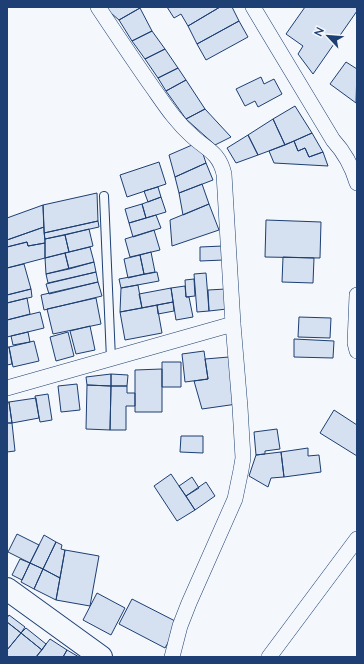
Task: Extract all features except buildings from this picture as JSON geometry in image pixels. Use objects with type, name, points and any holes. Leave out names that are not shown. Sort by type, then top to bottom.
[{"type":"highway","points":[[7,588],[101,657]]},
{"type":"street","points":[[98,7],[127,51],[175,118],[192,136],[212,151],[220,161],[224,174],[243,458],[239,481],[228,517],[189,603],[180,626],[172,657]]},
{"type":"street","points":[[253,7],[334,140],[348,159],[357,183]]},
{"type":"street","points":[[357,295],[355,343],[357,351]]},
{"type":"street","points":[[7,388],[233,324]]},
{"type":"street","points":[[269,657],[357,539]]},
{"type":"street","points":[[279,657],[296,620]]},
{"type":"lane","points":[[104,196],[111,359]]}]
